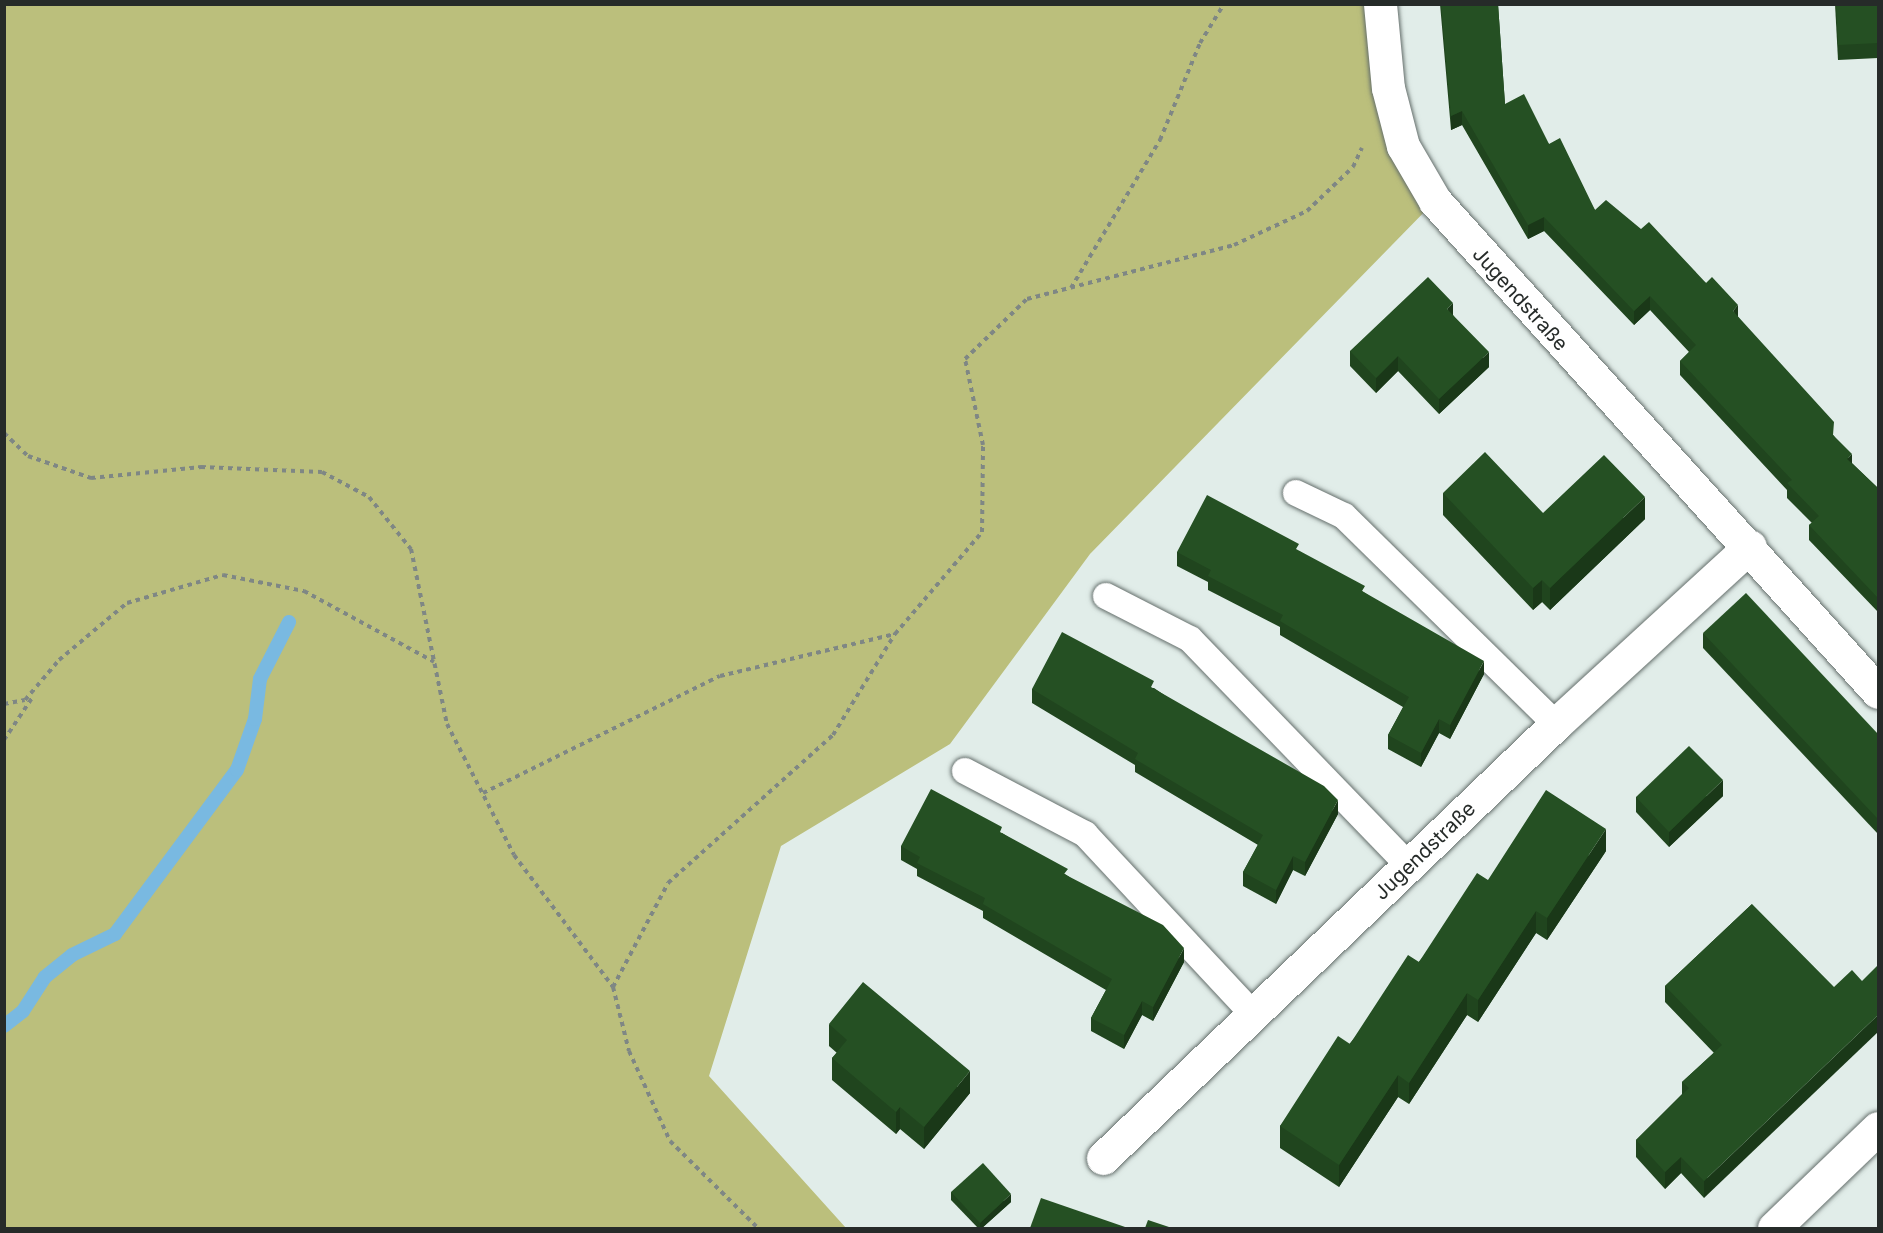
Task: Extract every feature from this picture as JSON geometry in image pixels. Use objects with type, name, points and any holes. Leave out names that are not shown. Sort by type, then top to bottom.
[{"type":"street","name":"Jugendstraße","points":[[1380,4],[1388,88],[1402,146],[1435,201],[1750,546],[1878,692]]},
{"type":"street","name":"Jugendstraße","points":[[1103,1158],[1255,1016],[1556,724],[1750,546]]},
{"type":"street","points":[[1774,1228],[1878,1128]]},
{"type":"lane","points":[[1296,493],[1344,516],[1556,724]]},
{"type":"lane","points":[[1106,596],[1190,639],[1410,866]]},
{"type":"lane","points":[[965,771],[1084,834],[1255,1016]]},
{"type":"path","points":[[1070,288],[1161,140],[1200,43],[1224,4]]},
{"type":"path","points":[[613,987],[668,883],[833,735],[895,634],[982,532],[983,445],[965,359],[1027,299],[1234,245],[1307,211],[1353,166],[1388,88]]},
{"type":"path","points":[[4,433],[28,456],[91,478],[201,467],[322,472],[369,496],[411,549],[447,724],[514,855],[613,987],[628,1051],[670,1141],[758,1228]]},
{"type":"path","points":[[4,704],[25,700],[59,660],[127,603],[223,575],[304,591],[434,662]]},
{"type":"path","points":[[483,793],[720,676],[895,634]]},
{"type":"path","points":[[4,740],[32,698]]},
{"type":"green space","points":[[5,5],[1380,5],[1435,201],[1090,554],[950,744],[781,846],[709,1076],[846,1228],[5,1228]]},
{"type":"building","points":[[1441,4],[1498,4],[1505,104],[1524,94],[1549,144],[1560,138],[1595,210],[1606,200],[1641,229],[1649,222],[1706,283],[1712,277],[1738,305],[1733,311],[1834,422],[1833,435],[1852,454],[1847,459],[1878,488],[1878,598],[1809,525],[1819,516],[1787,483],[1792,480],[1680,361],[1696,345],[1650,296],[1634,311],[1544,217],[1528,225],[1462,111],[1451,116]]},
{"type":"building","points":[[1836,4],[1878,4],[1878,43],[1838,45]]},
{"type":"building","points":[[1428,277],[1453,303],[1447,309],[1489,352],[1439,399],[1398,356],[1376,378],[1350,351]]},
{"type":"building","points":[[1485,452],[1543,513],[1604,455],[1645,497],[1550,588],[1542,580],[1533,588],[1443,493]]},
{"type":"building","points":[[1207,495],[1299,544],[1296,549],[1365,586],[1362,591],[1484,661],[1450,725],[1439,719],[1421,753],[1388,735],[1409,697],[1280,621],[1283,615],[1208,576],[1211,570],[1177,552]]},
{"type":"building","points":[[1746,593],[1878,734],[1878,819],[1703,633]]},
{"type":"building","points":[[1062,632],[1154,681],[1151,687],[1324,786],[1338,800],[1305,862],[1293,856],[1276,890],[1243,872],[1263,835],[1135,759],[1138,753],[1032,689]]},
{"type":"building","points":[[1689,746],[1723,780],[1669,832],[1636,797]]},
{"type":"building","points":[[931,789],[1002,827],[1000,832],[1068,869],[1064,874],[1163,925],[1184,948],[1153,1007],[1142,1001],[1124,1035],[1091,1018],[1112,979],[983,904],[985,898],[917,863],[920,857],[901,846]]},
{"type":"building","points":[[1546,790],[1606,829],[1547,918],[1536,911],[1478,1000],[1467,993],[1409,1083],[1398,1075],[1339,1165],[1280,1126],[1338,1036],[1350,1044],[1408,955],[1419,962],[1477,873],[1488,880]]},
{"type":"building","points":[[1752,904],[1834,987],[1852,970],[1862,981],[1878,965],[1878,1015],[1704,1181],[1681,1157],[1665,1172],[1636,1140],[1689,1088],[1682,1082],[1722,1045],[1665,986]]},
{"type":"building","points":[[863,982],[970,1071],[924,1127],[900,1107],[896,1112],[832,1058],[847,1040],[829,1024]]},
{"type":"building","points":[[983,1163],[1011,1194],[980,1223],[951,1192]]},
{"type":"building","points":[[1041,1198],[1128,1228],[1030,1228]]},
{"type":"building","points":[[1148,1220],[1172,1228],[1145,1228]]},
{"type":"waterway","points":[[4,1026],[23,1011],[45,977],[72,955],[115,934],[237,770],[255,719],[260,679],[289,622]]}]
